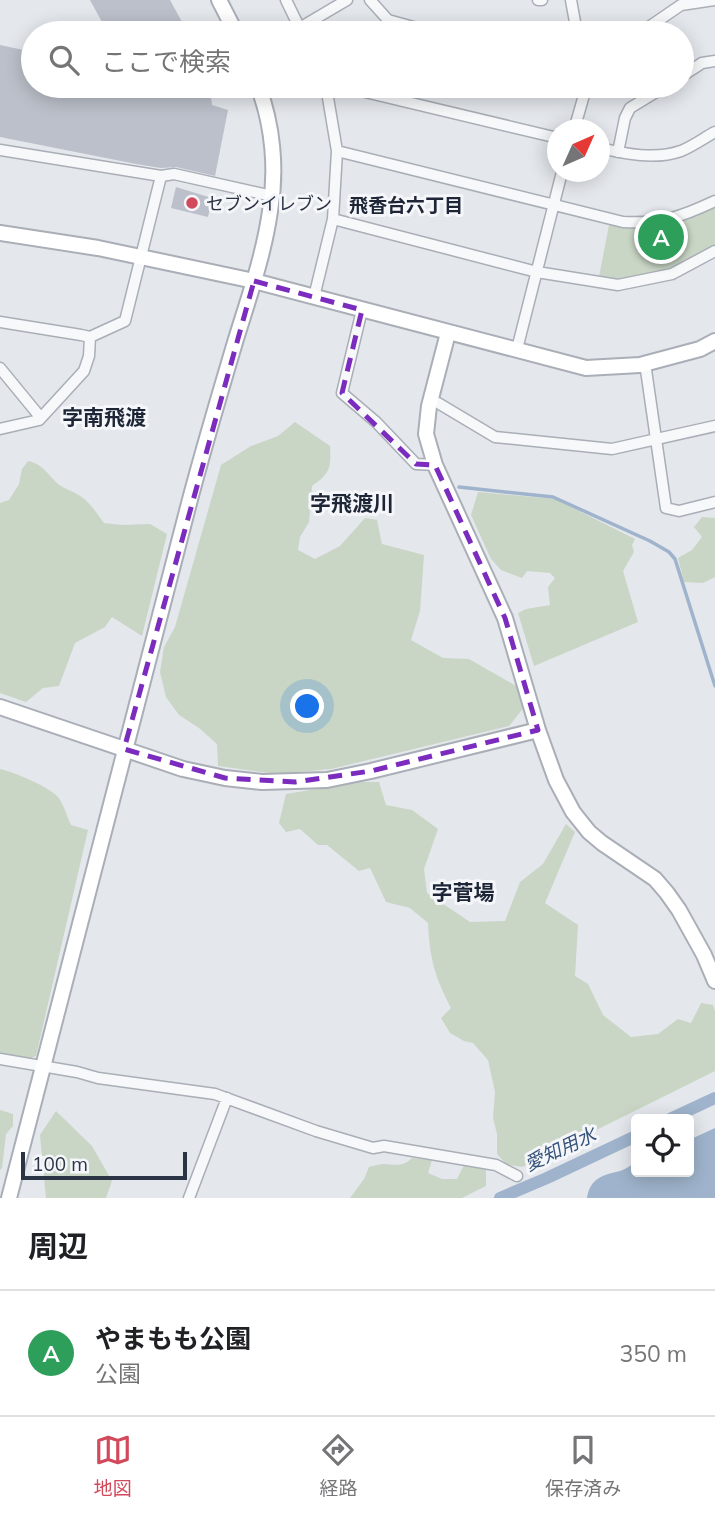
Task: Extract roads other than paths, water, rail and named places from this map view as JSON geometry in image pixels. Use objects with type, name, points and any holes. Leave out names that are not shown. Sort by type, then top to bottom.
[{"type":"street","points":[[219,0],[230,21]]},
{"type":"street","points":[[286,0],[294,21]]},
{"type":"street","points":[[315,21],[347,0]]},
{"type":"street","points":[[370,0],[392,21]]},
{"type":"street","points":[[571,0],[575,21]]},
{"type":"street","points":[[658,21],[681,5],[715,0]]},
{"type":"street","points":[[694,68],[702,63],[715,61]]},
{"type":"street","points":[[9,1198],[124,748],[204,447],[254,281],[270,212],[272,151],[269,124],[261,98]]},
{"type":"street","points":[[314,297],[333,219],[337,152],[328,98]]},
{"type":"street","points":[[390,98],[547,135]]},
{"type":"street","points":[[576,119],[583,98]]},
{"type":"street","points":[[618,152],[625,118],[630,108],[646,98]]},
{"type":"street","points":[[610,150],[656,157],[682,151],[715,132]]},
{"type":"street","points":[[0,150],[161,176],[174,174],[272,196]]},
{"type":"street","points":[[337,152],[611,220],[642,223],[670,219],[689,214],[715,201]]},
{"type":"street","points":[[0,322],[90,337],[125,321],[161,176]]},
{"type":"street","points":[[517,349],[559,182]]},
{"type":"street","points":[[333,219],[537,272],[618,285],[672,274],[715,251]]},
{"type":"street","points":[[0,233],[98,248],[254,281],[586,368],[645,363],[700,349],[715,341]]},
{"type":"street","points":[[362,310],[342,393],[376,422],[416,464],[435,465]]},
{"type":"street","points":[[448,333],[430,401],[426,434],[435,465],[505,618],[538,730],[556,780],[573,811],[589,832],[655,880],[667,893],[705,955],[715,981]]},
{"type":"street","points":[[0,429],[41,418],[84,371],[89,356],[90,337]]},
{"type":"street","points":[[645,363],[666,508],[679,511],[715,502]]},
{"type":"street","points":[[0,368],[41,418]]},
{"type":"street","points":[[430,401],[438,402],[495,437],[612,449],[715,426]]},
{"type":"street","points":[[0,707],[183,769],[262,782],[327,780],[538,730]]},
{"type":"street","points":[[0,1059],[43,1065],[98,1078],[215,1094],[316,1131],[373,1148],[384,1146],[496,1165],[517,1176]]},
{"type":"street","points":[[189,1198],[227,1098]]},
{"type":"water","points":[[715,1128],[715,1198],[587,1198],[591,1186],[598,1178],[631,1165],[631,1177],[694,1177],[694,1138]]},
{"type":"waterway","points":[[459,487],[553,497],[669,552],[675,559],[715,686]]},
{"type":"waterway","name":"愛知用水","points":[[681,1114],[715,1098]]},
{"type":"waterway","name":"愛知用水","points":[[500,1198],[631,1138]]},
{"type":"place","name":"セブンイレブン","points":[[192,203]]},
{"type":"place","name":"やまもも公園","points":[[661,237]]},
{"type":"district","name":"飛香台六丁目","points":[[406,205]]},
{"type":"district","name":"字南飛渡","points":[[104,417]]},
{"type":"district","name":"字飛渡川","points":[[352,503]]},
{"type":"district","name":"字菅場","points":[[463,892]]}]
